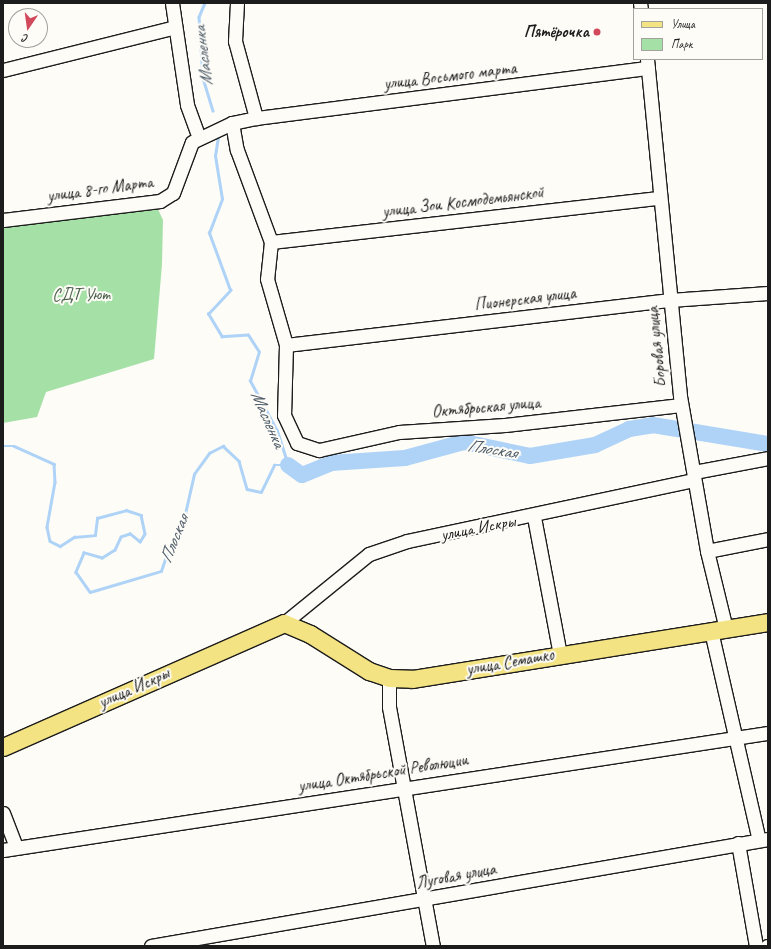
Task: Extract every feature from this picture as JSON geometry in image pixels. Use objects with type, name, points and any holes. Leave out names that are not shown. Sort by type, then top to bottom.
[{"type":"main road","name":"улица Семашко","points":[[284,623],[310,634],[351,662],[389,678],[412,679],[560,654],[768,622]]},
{"type":"main road","name":"улица Искры","points":[[3,747],[266,629],[284,623]]},
{"type":"street","points":[[172,3],[187,105],[198,136],[232,123],[237,150],[271,242],[267,279],[286,346]]},
{"type":"street","points":[[237,3],[235,41],[256,118]]},
{"type":"street","points":[[3,70],[175,28]]},
{"type":"street","name":"улица Восьмого марта","points":[[232,123],[256,118],[647,64]]},
{"type":"street","name":"Боровая улица","points":[[647,64],[659,198],[681,405],[685,419],[707,551],[718,630],[738,738],[764,839]]},
{"type":"street","name":"улица 8-го Марта","points":[[3,220],[160,201],[173,193],[192,142],[198,136]]},
{"type":"street","name":"улица Зои Космодемьянской","points":[[271,242],[659,198]]},
{"type":"street","name":"Пионерская улица","points":[[286,346],[670,300],[768,293]]},
{"type":"street","name":"Октябрьская улица","points":[[286,346],[284,415],[297,443],[319,450],[399,432],[505,425],[681,405]]},
{"type":"street","name":"улица Искры","points":[[284,623],[369,554],[407,541],[534,517],[768,458]]},
{"type":"street","points":[[534,517],[560,654]]},
{"type":"street","points":[[707,551],[768,538]]},
{"type":"street","points":[[389,678],[389,707],[423,901],[433,946]]},
{"type":"street","name":"улица Октябрьской Революции","points":[[3,850],[404,787],[768,733]]},
{"type":"street","points":[[3,814],[16,847]]},
{"type":"street","name":"Луговая улица","points":[[151,946],[423,901],[764,839]]},
{"type":"street","points":[[738,843],[756,946]]},
{"type":"green space","name":"СДТ Уют","points":[[156,205],[163,220],[162,264],[154,359],[46,392],[37,417],[3,423],[3,225]]},
{"type":"waterway","name":"Масленка","points":[[205,3],[199,17],[203,78],[213,111]]},
{"type":"waterway","name":"Плоская","points":[[3,446],[14,446],[54,464],[55,482],[47,527],[50,541],[60,546],[74,537],[95,535],[97,518],[126,510],[141,515],[145,534],[140,542],[130,534],[121,537],[115,550],[102,558],[84,553],[76,572],[90,592],[161,571],[170,545],[182,527],[194,474],[209,453],[223,446],[239,461],[247,489],[261,492],[274,465],[288,465],[277,431],[250,381],[259,352],[248,335],[222,337],[208,314],[230,290],[209,233],[222,199],[215,156],[218,136]]},
{"type":"waterway","name":"Плоская","points":[[288,465],[302,475],[331,463],[405,458],[464,442],[530,456],[595,445],[629,429],[653,425],[768,444]]},
{"type":"place","name":"Пятёрочка","points":[[597,32]]}]
